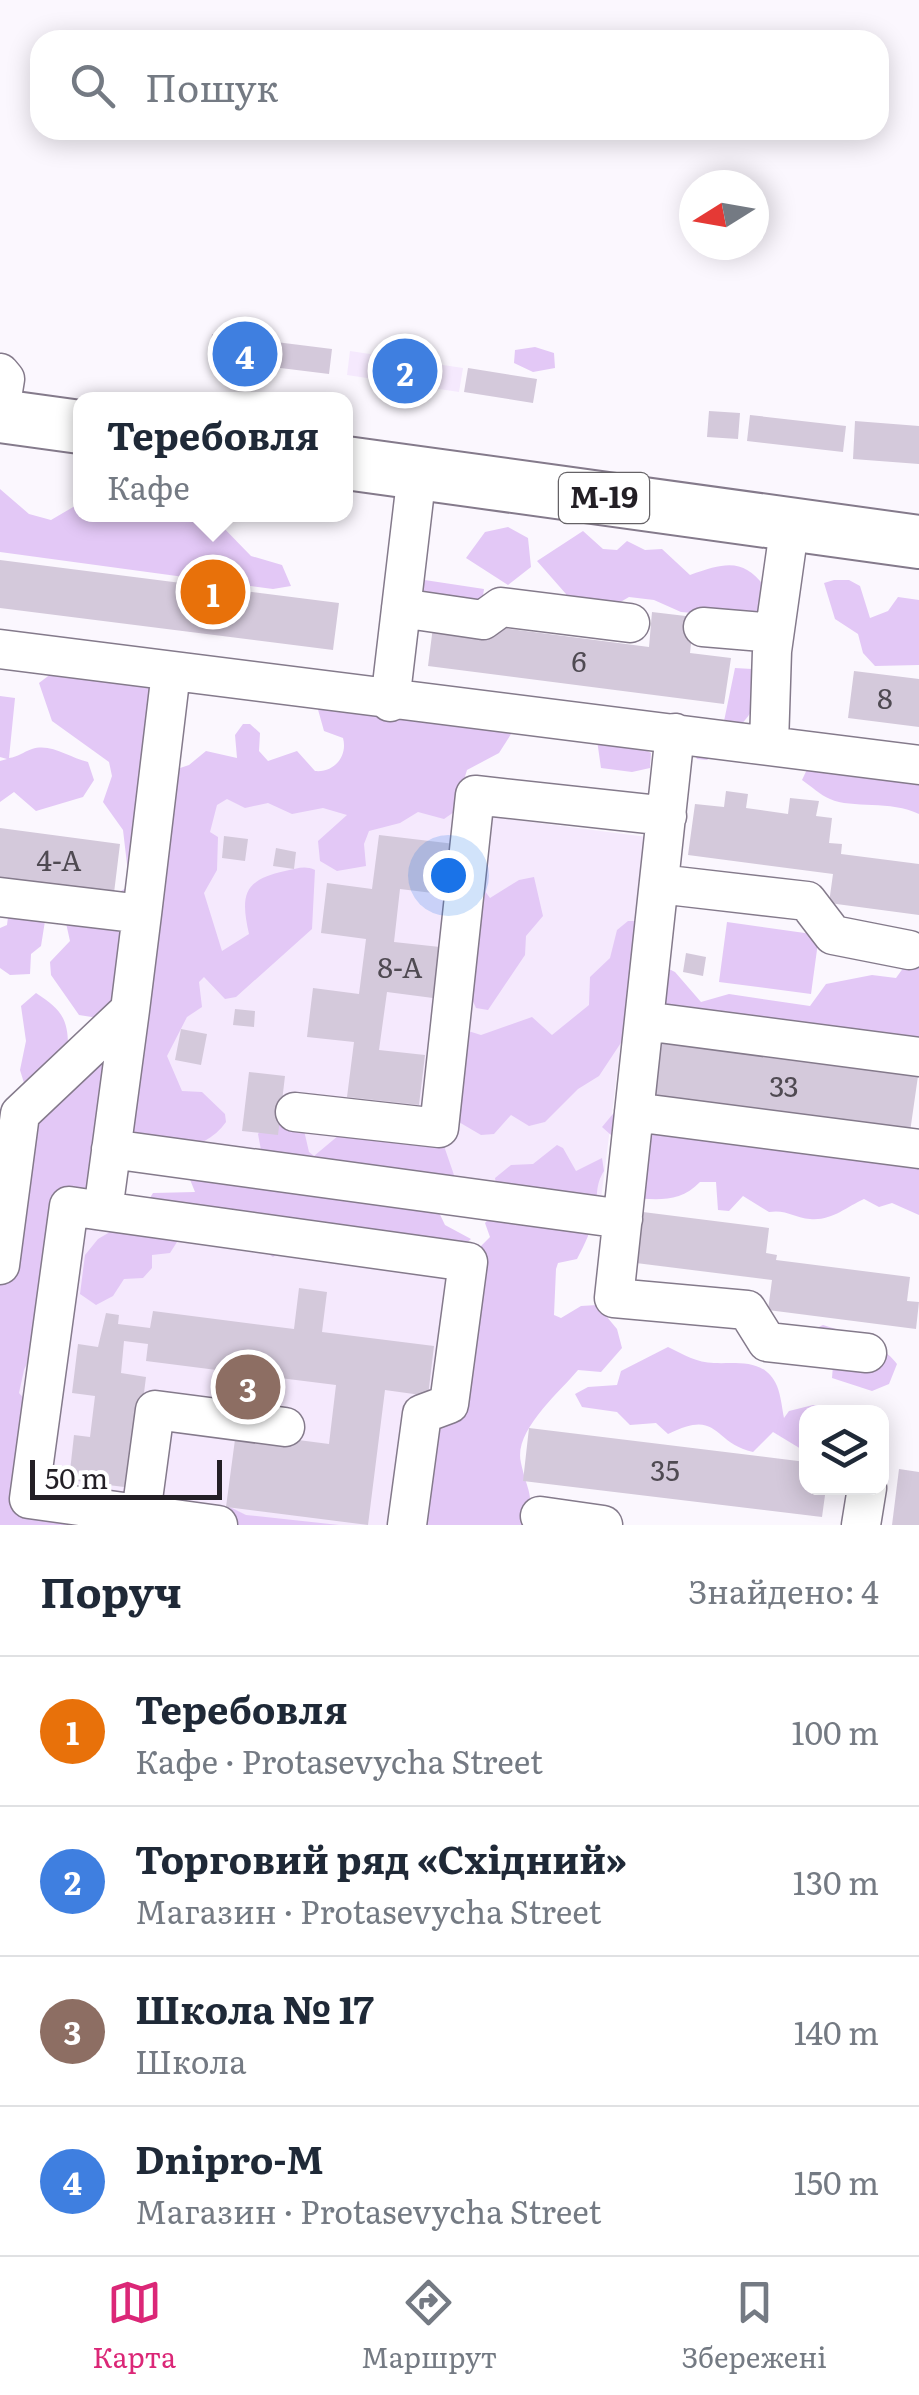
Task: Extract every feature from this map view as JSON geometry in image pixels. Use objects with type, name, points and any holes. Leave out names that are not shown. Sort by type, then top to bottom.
[{"type":"highway","points":[[0,413],[73,426]]},
{"type":"highway","name":"М-19","points":[[353,464],[919,542]]},
{"type":"lane","points":[[0,374],[5,379],[0,413]]},
{"type":"lane","points":[[390,702],[417,473]]},
{"type":"lane","points":[[770,744],[774,633],[790,523]]},
{"type":"lane","points":[[401,608],[483,620],[500,607],[630,623]]},
{"type":"lane","points":[[703,627],[774,633]]},
{"type":"lane","points":[[0,650],[390,702],[770,744],[919,766]]},
{"type":"lane","points":[[103,1211],[171,672]]},
{"type":"lane","points":[[676,733],[614,1298],[746,1310],[767,1342],[866,1353]]},
{"type":"lane","points":[[295,1112],[438,1128],[474,794],[666,816]]},
{"type":"lane","points":[[659,884],[806,901],[833,935],[908,950]]},
{"type":"lane","points":[[0,897],[142,914]]},
{"type":"lane","points":[[0,1264],[20,1114],[130,1010]]},
{"type":"lane","points":[[644,1022],[919,1057]]},
{"type":"lane","points":[[634,1112],[919,1149]]},
{"type":"lane","points":[[111,1150],[622,1220]]},
{"type":"lane","points":[[218,1525],[29,1499],[69,1206],[468,1262],[449,1404],[422,1414],[407,1525]]},
{"type":"lane","points":[[142,1514],[155,1410],[285,1426]]},
{"type":"lane","points":[[861,1525],[865,1495]]},
{"type":"lane","points":[[540,1516],[603,1525]]},
{"type":"shaded area","points":[[535,347],[554,353],[555,368],[533,372],[514,363],[515,350]]},
{"type":"shaded area","points":[[350,351],[463,368],[459,392],[347,375]]},
{"type":"shaded area","points":[[0,489],[29,514],[51,520],[73,507],[73,522],[218,522],[251,556],[282,565],[291,586],[273,589],[0,552]]},
{"type":"shaded area","points":[[508,527],[528,538],[531,567],[508,585],[466,558],[485,532]]},
{"type":"shaded area","points":[[583,531],[603,549],[617,550],[627,541],[645,550],[662,549],[690,575],[720,566],[741,567],[759,579],[777,604],[765,619],[681,612],[654,600],[629,597],[573,630],[566,594],[537,561]]},
{"type":"shaded area","points":[[418,579],[484,589],[481,609],[415,599]]},
{"type":"shaded area","points":[[849,580],[860,586],[870,618],[888,611],[898,597],[919,600],[919,665],[875,666],[863,653],[858,634],[835,619],[824,583]]},
{"type":"shaded area","points":[[133,666],[183,710],[183,737],[171,771],[189,765],[206,751],[237,758],[235,735],[243,724],[250,724],[260,733],[259,751],[268,761],[297,751],[315,771],[328,769],[341,757],[343,738],[324,731],[317,706],[386,718],[513,731],[499,753],[467,770],[454,812],[444,819],[418,812],[400,823],[369,831],[364,844],[366,866],[337,871],[320,861],[318,841],[347,815],[323,808],[292,814],[268,803],[245,808],[227,799],[217,805],[210,832],[218,837],[217,870],[204,893],[222,951],[249,934],[245,909],[253,884],[285,871],[315,870],[312,929],[236,997],[225,999],[204,977],[199,982],[202,1007],[187,1017],[167,1056],[182,1091],[202,1092],[225,1114],[226,1122],[204,1142],[189,1148],[111,1165],[24,1370],[19,1393],[38,1414],[30,1462],[69,1525],[0,1525],[0,1112],[31,1102],[98,1018],[79,1015],[51,975],[50,962],[70,941],[66,923],[126,888],[129,881],[123,830],[103,802],[112,776],[109,762],[52,721],[39,683],[60,667]]},
{"type":"shaded area","points":[[735,668],[752,669],[756,691],[753,708],[726,737],[724,748],[707,760],[697,759],[691,749],[723,726]]},
{"type":"shaded area","points":[[0,696],[15,698],[9,758],[47,748],[88,762],[94,780],[83,797],[36,811],[14,792],[0,802],[0,761],[7,759],[0,757]]},
{"type":"shaded area","points":[[616,734],[651,753],[650,768],[632,772],[601,768],[597,740]]},
{"type":"shaded area","points":[[810,763],[919,764],[919,814],[826,797],[802,780]]},
{"type":"shaded area","points":[[191,778],[647,837],[600,1207],[144,1148]]},
{"type":"shaded area","points":[[469,869],[490,898],[519,880],[534,877],[543,916],[526,936],[525,955],[488,1010],[476,1008],[464,982]]},
{"type":"shaded area","points":[[9,909],[45,921],[41,946],[31,954],[30,974],[10,975],[0,968],[0,928],[7,925]]},
{"type":"shaded area","points":[[628,921],[642,921],[632,1026],[599,1076],[578,1089],[545,1122],[529,1126],[511,1115],[494,1134],[481,1135],[452,1118],[462,1029],[481,1035],[532,1017],[552,1035],[589,1005],[590,977],[610,958],[617,930]]},
{"type":"shaded area","points":[[727,922],[819,935],[811,994],[719,982]]},
{"type":"shaded area","points":[[919,946],[919,1051],[641,1016],[661,965],[675,972],[701,1002],[729,994],[810,1006],[826,984],[872,975],[896,978]]},
{"type":"shaded area","points":[[36,993],[61,1014],[68,1045],[36,1078],[24,1083],[20,1070],[26,1041],[21,1006]]},
{"type":"shaded area","points":[[617,1109],[919,1160],[919,1215],[892,1203],[879,1207],[864,1199],[818,1219],[769,1212],[743,1196],[729,1211],[718,1210],[716,1182],[700,1182],[684,1194],[667,1199],[628,1198],[630,1152],[602,1127]]},
{"type":"shaded area","points":[[271,1118],[303,1126],[309,1152],[314,1156],[357,1120],[384,1122],[444,1146],[454,1175],[433,1200],[445,1225],[471,1239],[457,1251],[284,1248],[273,1257],[240,1235],[184,1231],[170,1253],[152,1255],[152,1268],[143,1278],[124,1279],[113,1296],[96,1305],[80,1294],[85,1255],[98,1239],[139,1215],[153,1193],[195,1192],[187,1172],[220,1152],[261,1150],[258,1134]]},
{"type":"shaded area","points":[[557,1145],[563,1148],[576,1171],[602,1158],[604,1171],[592,1224],[577,1259],[558,1263],[554,1315],[561,1318],[581,1306],[597,1305],[617,1329],[622,1348],[601,1372],[578,1370],[524,1438],[520,1451],[530,1498],[527,1525],[402,1525],[440,1418],[475,1252],[490,1237],[485,1223],[500,1206],[495,1178],[511,1165],[533,1164]]},
{"type":"shaded area","points":[[44,1190],[496,1250],[460,1525],[1,1525]]},
{"type":"shaded area","points":[[823,1325],[839,1330],[845,1343],[860,1343],[887,1353],[897,1364],[889,1384],[872,1391],[832,1378],[833,1365],[803,1334]]},
{"type":"shaded area","points":[[668,1347],[702,1361],[758,1367],[777,1386],[784,1418],[789,1411],[799,1408],[799,1448],[773,1432],[753,1452],[707,1426],[697,1424],[668,1434],[656,1423],[630,1425],[617,1412],[582,1407],[575,1394],[588,1387],[617,1385],[621,1371]]},
{"type":"shaded area","points":[[230,1507],[246,1515],[339,1525],[213,1525],[219,1510]]},
{"type":"building","points":[[212,334],[332,349],[329,374],[209,359]]},
{"type":"building","points":[[468,368],[537,379],[533,403],[464,392]]},
{"type":"building","points":[[709,411],[740,413],[738,439],[707,437]]},
{"type":"building","points":[[750,415],[846,426],[843,452],[747,441]]},
{"type":"building","points":[[855,421],[919,426],[919,464],[853,459]]},
{"type":"building","points":[[0,560],[339,603],[333,650],[0,608]]},
{"type":"building","points":[[652,612],[694,617],[690,653],[731,658],[724,704],[428,666],[434,619],[649,647]]},
{"type":"building","points":[[854,671],[919,679],[919,727],[848,718]]},
{"type":"building","points":[[726,791],[748,794],[746,808],[788,814],[790,798],[819,801],[816,816],[832,818],[829,843],[842,844],[841,854],[919,864],[919,915],[829,903],[833,874],[688,855],[695,804],[724,807]]},
{"type":"building","points":[[0,828],[120,844],[114,893],[0,878]]},
{"type":"building","points":[[379,835],[455,844],[449,895],[400,889],[394,942],[440,947],[433,998],[387,992],[379,1050],[425,1055],[419,1105],[347,1097],[354,1042],[307,1037],[313,988],[359,994],[366,939],[321,933],[327,883],[372,889]]},
{"type":"building","points":[[224,836],[248,839],[245,861],[222,858]]},
{"type":"building","points":[[276,848],[296,852],[294,869],[273,866]]},
{"type":"building","points":[[686,953],[706,957],[703,976],[683,972]]},
{"type":"building","points":[[235,1009],[255,1011],[254,1027],[233,1025]]},
{"type":"building","points":[[181,1029],[207,1034],[201,1065],[175,1060]]},
{"type":"building","points":[[658,1041],[918,1076],[910,1132],[651,1098]]},
{"type":"building","points":[[249,1072],[285,1076],[278,1135],[242,1131]]},
{"type":"building","points":[[635,1211],[769,1228],[766,1253],[777,1255],[776,1260],[910,1277],[907,1301],[919,1302],[916,1329],[768,1310],[772,1280],[628,1262]]},
{"type":"building","points":[[299,1288],[327,1292],[322,1332],[434,1346],[428,1396],[385,1390],[368,1525],[226,1507],[236,1432],[329,1444],[336,1385],[146,1361],[148,1344],[124,1341],[121,1373],[146,1377],[132,1488],[69,1480],[74,1435],[90,1437],[95,1396],[72,1393],[78,1344],[98,1347],[106,1313],[119,1315],[118,1324],[150,1328],[153,1311],[294,1329]]},
{"type":"building","points":[[529,1428],[799,1461],[799,1495],[825,1495],[822,1517],[523,1481]]},
{"type":"building","points":[[899,1469],[919,1472],[919,1525],[892,1525]]},
{"type":"place","name":"Dnipro-M","points":[[245,354]]},
{"type":"place","name":"Торговий ряд «Східний»","points":[[405,371]]},
{"type":"place","name":"Теребовля","points":[[213,592]]},
{"type":"place","name":"Школа № 17","points":[[248,1387]]}]
